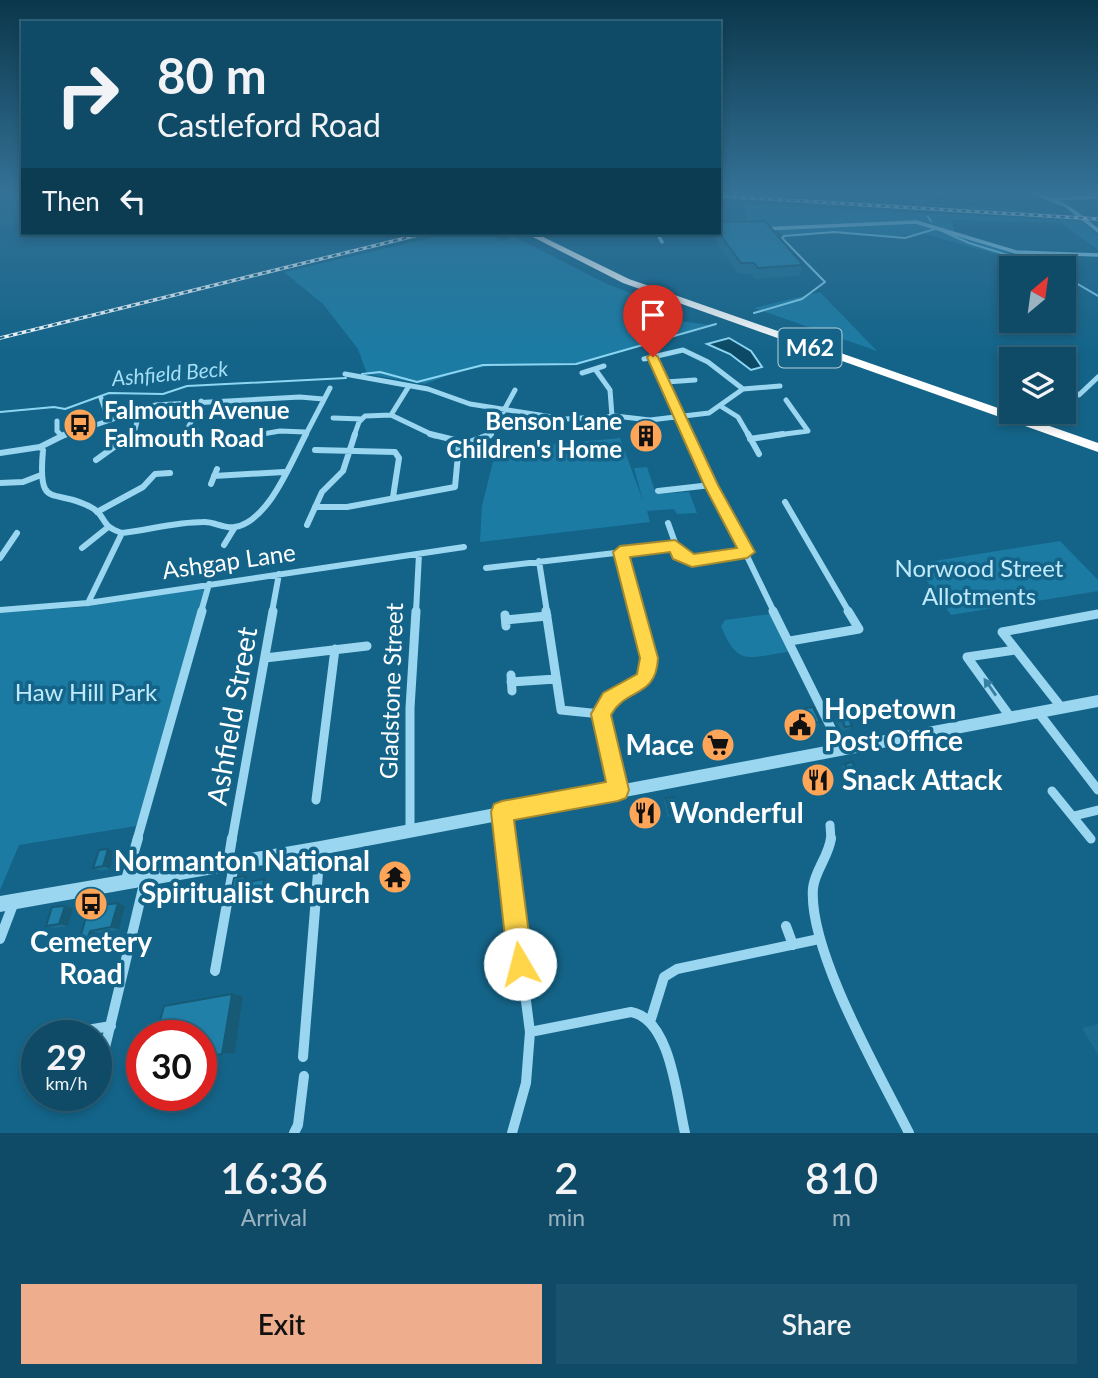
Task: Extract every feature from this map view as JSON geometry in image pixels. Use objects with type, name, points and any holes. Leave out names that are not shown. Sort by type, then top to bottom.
[{"type":"highway","name":"M62","points":[[557,247],[626,281],[1098,458]]},
{"type":"highway","name":"M62","points":[[568,247],[601,264],[655,285],[999,406]]},
{"type":"highway","name":"M62","points":[[818,351],[1098,448]]},
{"type":"highway","name":"M62","points":[[1051,424],[1098,439]]},
{"type":"street","points":[[1001,247],[1045,257],[1098,255]]},
{"type":"street","points":[[644,359],[682,350],[708,362],[743,389]]},
{"type":"street","points":[[653,357],[711,485],[747,552],[842,751]]},
{"type":"street","points":[[582,373],[604,366]]},
{"type":"street","points":[[595,369],[609,383],[612,416]]},
{"type":"street","points":[[345,374],[428,389],[470,404],[565,419],[612,416],[643,421],[709,413],[722,407],[743,389],[780,386]]},
{"type":"street","points":[[356,383],[361,377]]},
{"type":"street","points":[[1076,393],[1079,395],[1098,377]]},
{"type":"street","points":[[666,382],[695,380]]},
{"type":"street","points":[[391,415],[409,386]]},
{"type":"street","points":[[224,545],[235,527],[268,503],[330,388]]},
{"type":"street","points":[[333,418],[362,419],[369,415],[391,415],[459,444],[490,436],[515,390]]},
{"type":"street","points":[[101,398],[107,418]]},
{"type":"street","points":[[0,453],[40,447],[107,418],[173,403],[323,399]]},
{"type":"street","points":[[750,439],[808,431],[786,400]]},
{"type":"street","points":[[196,429],[187,430],[201,401]]},
{"type":"street","points":[[722,407],[738,417],[759,454]]},
{"type":"street","points":[[96,460],[134,433],[140,410]]},
{"type":"street","points":[[307,525],[322,492],[343,471],[362,419]]},
{"type":"street","points":[[62,436],[57,423],[66,424]]},
{"type":"street","points":[[249,440],[252,435],[269,432],[306,432]]},
{"type":"street","points":[[315,507],[348,507],[455,487],[459,444]]},
{"type":"street","points":[[40,447],[43,450],[41,475],[46,489],[54,498],[97,512],[107,528],[122,533],[203,522],[235,527]]},
{"type":"street","points":[[99,449],[107,453]]},
{"type":"street","points":[[315,450],[388,450],[398,454],[393,497]]},
{"type":"street","points":[[214,476],[259,471],[284,472]]},
{"type":"street","points":[[97,512],[143,487],[155,474],[170,473]]},
{"type":"street","points":[[0,491],[3,483],[41,475]]},
{"type":"street","points":[[659,491],[711,485]]},
{"type":"street","points":[[785,502],[859,629],[790,641]]},
{"type":"street","points":[[668,523],[679,554],[692,561],[747,552]]},
{"type":"street","points":[[82,548],[107,528]]},
{"type":"street","points":[[0,558],[17,533]]},
{"type":"street","points":[[88,603],[122,533]]},
{"type":"street","points":[[486,568],[675,546]]},
{"type":"street","name":"Ashgap Lane","points":[[0,610],[88,603],[464,547]]},
{"type":"street","points":[[618,790],[601,714],[609,699],[644,680],[649,658],[620,552]]},
{"type":"street","name":"Gladstone Street","points":[[410,830],[409,733],[419,554]]},
{"type":"street","points":[[538,562],[561,710],[601,714]]},
{"type":"street","name":"Ashfield Street","points":[[215,971],[230,864],[279,574]]},
{"type":"street","points":[[125,883],[209,584]]},
{"type":"street","points":[[1061,707],[1002,632],[1098,614]]},
{"type":"street","points":[[506,620],[547,616]]},
{"type":"street","points":[[265,658],[367,646]]},
{"type":"street","points":[[316,800],[335,649]]},
{"type":"street","points":[[1011,718],[967,657],[1015,650]]},
{"type":"street","points":[[512,683],[556,679]]},
{"type":"street","points":[[0,939],[7,903],[320,848],[1098,701]]},
{"type":"street","points":[[1038,712],[1098,790]]},
{"type":"street","points":[[1052,791],[1091,839]]},
{"type":"street","points":[[1074,816],[1098,810]]},
{"type":"street","points":[[502,812],[530,1032],[526,1083],[517,1131]]},
{"type":"street","points":[[830,825],[832,845],[819,865],[813,884],[819,939],[909,1133]]},
{"type":"street","points":[[303,1057],[320,848]]},
{"type":"street","points":[[112,1022],[145,880]]},
{"type":"street","points":[[786,926],[793,945]]},
{"type":"street","points":[[651,1018],[664,977],[677,969],[819,939]]},
{"type":"street","points":[[530,1032],[631,1012],[642,1013],[651,1018],[662,1037],[685,1133]]},
{"type":"street","points":[[294,1133],[298,1125],[304,1076]]},
{"type":"green space","points":[[392,247],[534,247],[607,284],[669,307],[664,315],[673,320],[709,325],[578,363],[497,365],[459,371],[425,384],[367,374],[358,349],[323,304],[284,272]]},
{"type":"green space","points":[[970,247],[1002,247],[1033,256],[1003,256]]},
{"type":"green space","points":[[820,292],[877,351],[754,308]]},
{"type":"green space","points":[[620,438],[643,501],[634,468],[647,467],[656,494],[689,492],[697,513],[677,514],[674,509],[647,511],[650,522],[480,542],[482,506],[496,450]]},
{"type":"green space","name":"Norwood Street Allotments","points":[[1060,541],[1098,580],[1098,591],[951,615],[915,564]]},
{"type":"green space","name":"Haw Hill Park","points":[[202,587],[205,591],[136,826],[19,845],[0,890],[0,613],[84,607]]},
{"type":"green space","points":[[770,614],[788,652],[754,657],[739,654],[721,626],[725,620]]},
{"type":"shaded area","points":[[729,338],[751,351],[762,367],[751,370],[730,354],[707,344]]},
{"type":"building","points":[[729,247],[787,247],[803,265],[758,268],[754,263],[741,263]]},
{"type":"building","points":[[654,425],[657,432],[638,435],[636,428]]},
{"type":"building","points":[[813,707],[820,722],[800,725],[793,710]]},
{"type":"building","points":[[846,713],[852,726],[845,727],[839,714]]},
{"type":"building","points":[[852,762],[860,776],[852,778],[845,764]]},
{"type":"building","points":[[823,768],[830,783],[822,784],[815,770]]},
{"type":"building","points":[[674,797],[679,812],[670,814],[666,798]]},
{"type":"building","name":"Wonderful","points":[[639,802],[650,804],[656,826],[646,827]]},
{"type":"building","points":[[108,849],[103,866],[93,868],[99,850]]},
{"type":"building","points":[[245,876],[244,883],[264,879],[263,887],[231,892],[234,878]]},
{"type":"building","points":[[118,903],[111,927],[90,931],[87,940],[79,942],[89,907]]},
{"type":"building","points":[[65,906],[59,924],[46,926],[52,907]]},
{"type":"building","points":[[232,994],[222,1054],[217,1055],[217,1020],[160,1020],[164,1006]]},
{"type":"waterway","name":"Ashfield Beck","points":[[754,313],[802,299],[825,282],[791,247]]},
{"type":"waterway","points":[[982,247],[1011,256]]},
{"type":"waterway","points":[[1076,283],[1098,296]]},
{"type":"waterway","name":"Ashfield Beck","points":[[362,374],[380,372],[417,382],[483,365],[576,364],[716,324]]},
{"type":"waterway","name":"Ashfield Beck","points":[[0,412],[54,407],[65,409],[109,393],[163,394],[187,386],[346,378]]},
{"type":"railway","points":[[0,338],[370,247]]},
{"type":"place","name":"Falmouth Avenue Falmouth Road","points":[[80,425]]},
{"type":"place","name":"Benson Lane Children's Home","points":[[646,436]]},
{"type":"place","name":"Hopetown Post Office","points":[[800,725]]},
{"type":"place","name":"Mace","points":[[718,745]]},
{"type":"place","name":"Snack Attack","points":[[818,780]]},
{"type":"place","name":"Wonderful","points":[[645,813]]},
{"type":"place","name":"Normanton National Spiritualist Church","points":[[395,877]]},
{"type":"place","name":"Cemetery Road","points":[[91,904]]},
{"type":"route","points":[[520,964],[502,812],[618,790],[601,714],[609,699],[644,680],[648,670],[649,658],[620,552],[675,546],[679,554],[692,561],[747,552],[711,485],[653,357]]}]
